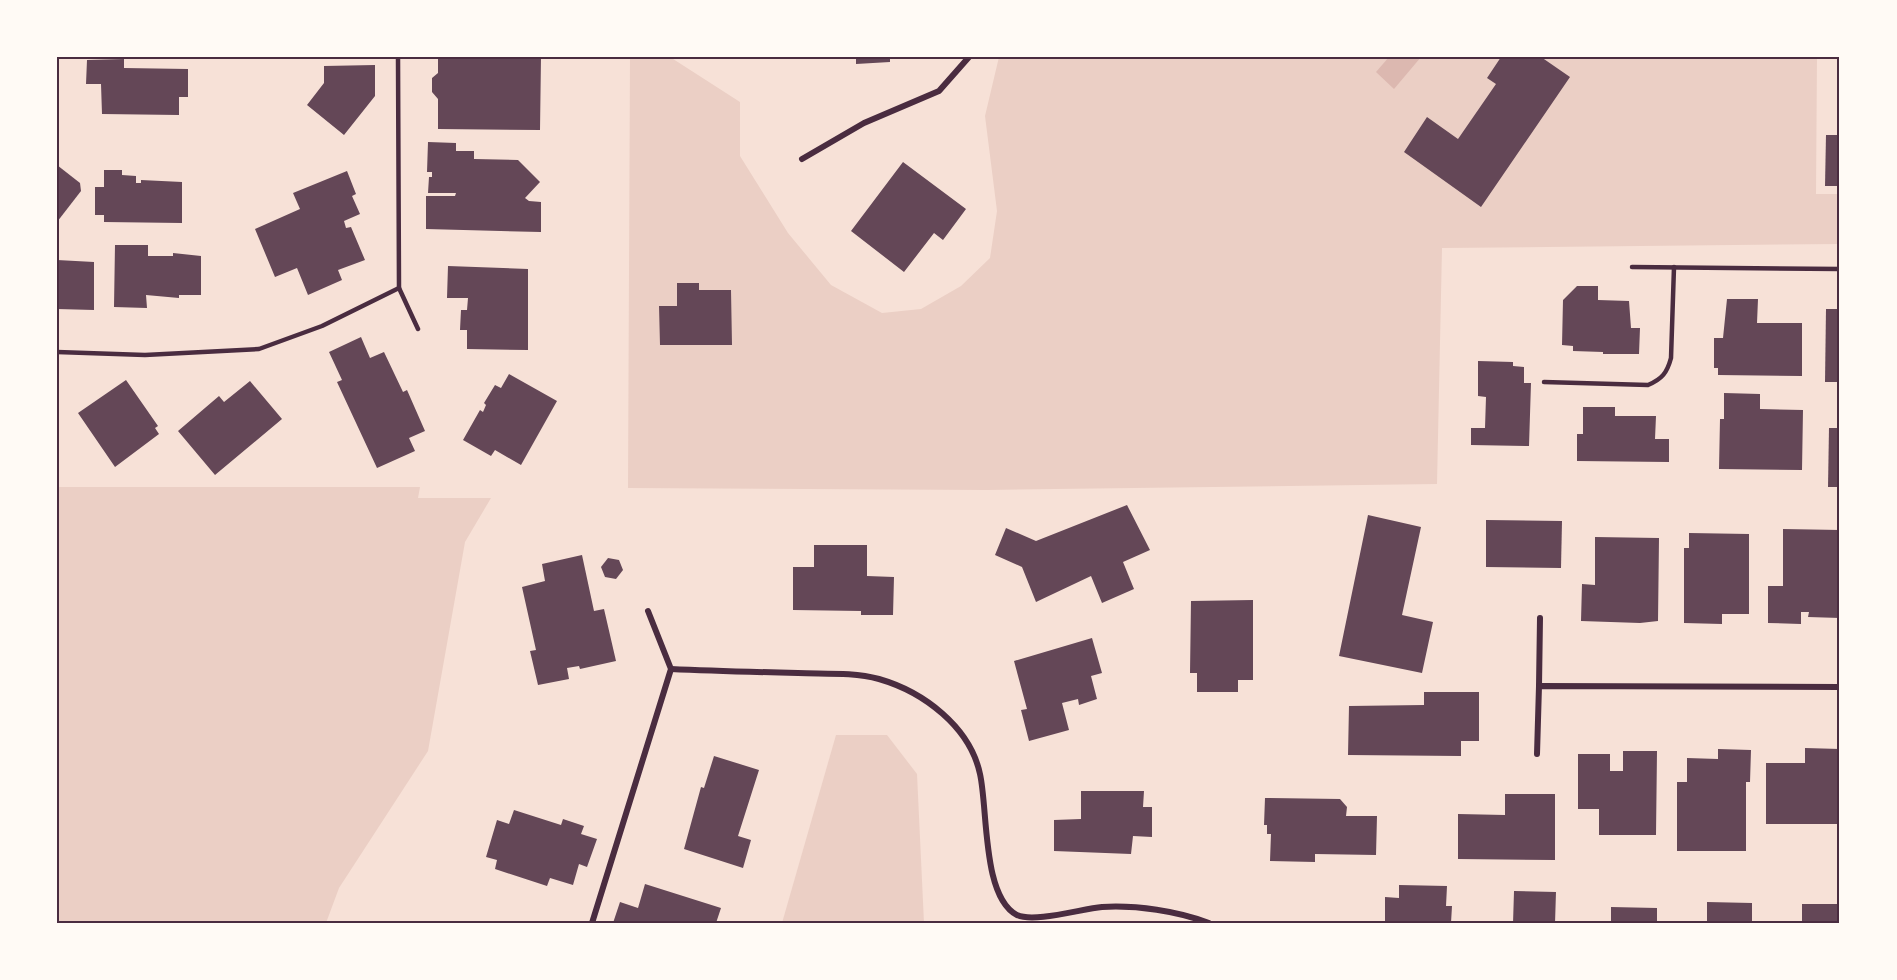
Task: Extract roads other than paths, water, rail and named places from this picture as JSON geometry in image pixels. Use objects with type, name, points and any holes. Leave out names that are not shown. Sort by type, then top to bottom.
[{"type":"street","points":[[802,159],[864,123],[939,91],[969,57]]},
{"type":"street","points":[[592,923],[671,669],[648,612]]},
{"type":"street","points":[[1537,754],[1540,618]]},
{"type":"street","points":[[671,669],[847,675],[894,685],[934,705],[971,749],[980,773],[995,887],[1004,904],[1018,916],[1041,917],[1104,907],[1187,915],[1209,923]]},
{"type":"street","points":[[1539,686],[1840,687]]},
{"type":"street","points":[[1015,923],[1018,916]]},
{"type":"lane","points":[[398,57],[399,288],[418,329]]},
{"type":"lane","points":[[1632,267],[1840,269]]},
{"type":"lane","points":[[1544,382],[1648,385],[1660,380],[1668,371],[1671,358],[1674,267]]},
{"type":"lane","points":[[57,352],[145,355],[259,349],[322,326],[399,288]]}]
